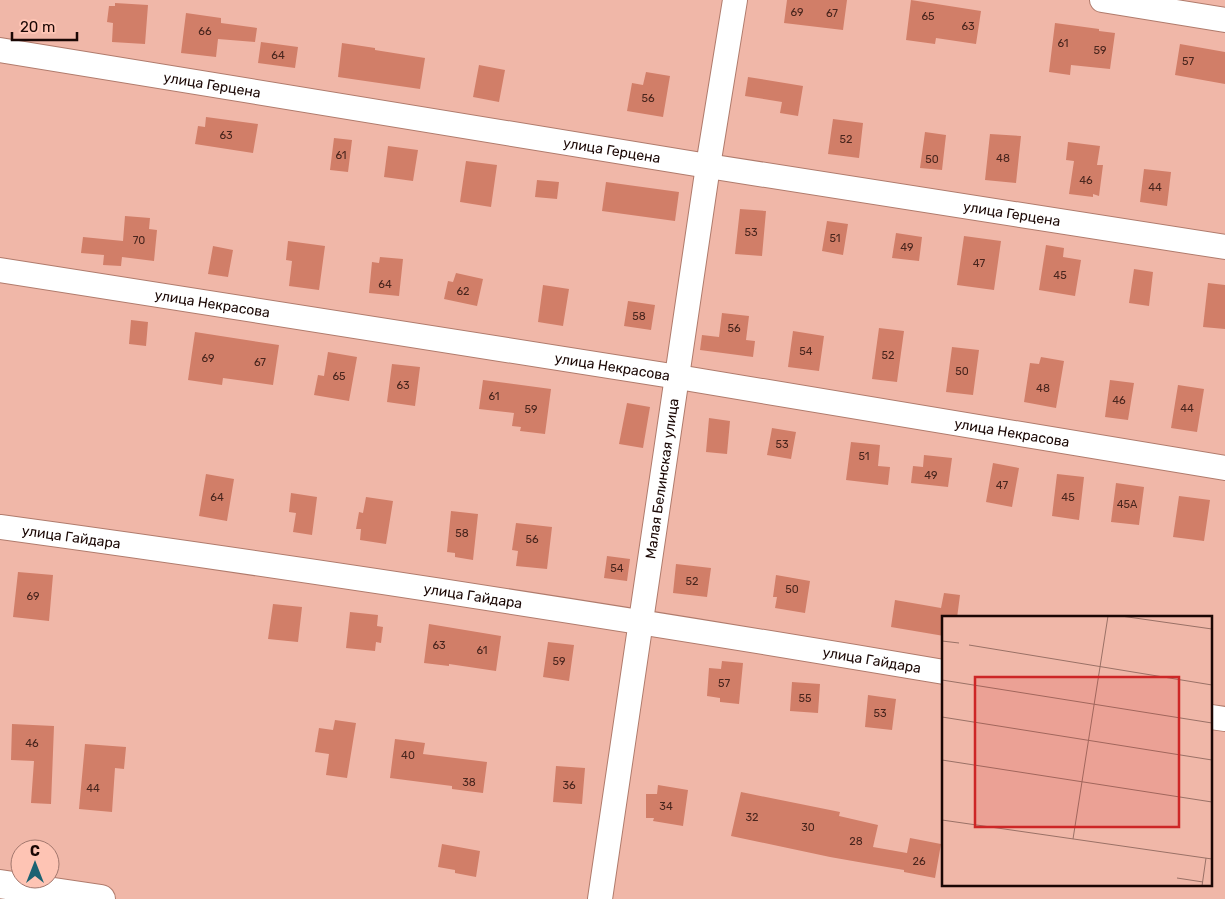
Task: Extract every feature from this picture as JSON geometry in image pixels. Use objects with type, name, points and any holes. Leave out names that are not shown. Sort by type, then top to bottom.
[{"type":"street","name":"Малая Белинская улица","points":[[600,899],[708,166],[735,0]]},
{"type":"street","points":[[1102,0],[1225,20]]},
{"type":"street","name":"улица Герцена","points":[[0,50],[708,166],[1225,247]]},
{"type":"street","name":"улица Некрасова","points":[[0,270],[678,377],[1225,468]]},
{"type":"street","name":"улица Гайдара","points":[[0,527],[641,621],[942,672]]},
{"type":"street","points":[[1212,717],[1225,719]]},
{"type":"street","points":[[0,884],[101,899]]},
{"type":"building","points":[[787,0],[847,0],[843,30],[784,23]]},
{"type":"building","points":[[911,0],[981,11],[976,44],[936,38],[935,44],[906,40]]},
{"type":"building","points":[[115,3],[148,5],[145,44],[112,42],[113,23],[107,22],[109,6],[115,6]]},
{"type":"building","points":[[186,13],[221,18],[221,23],[257,28],[255,42],[218,39],[216,57],[181,53]]},
{"type":"building","points":[[1055,23],[1115,33],[1110,69],[1071,65],[1070,75],[1049,72]]},
{"type":"building","points":[[261,42],[298,47],[295,68],[258,63]]},
{"type":"building","points":[[342,43],[425,58],[420,89],[338,77]]},
{"type":"building","points":[[1180,44],[1225,52],[1225,84],[1175,75]]},
{"type":"building","points":[[479,65],[505,70],[499,102],[473,97]]},
{"type":"building","points":[[646,72],[670,76],[663,117],[627,111],[632,83],[643,85]]},
{"type":"building","points":[[748,77],[803,86],[798,116],[780,113],[782,102],[745,96]]},
{"type":"building","points":[[206,117],[258,124],[253,153],[195,144],[198,126],[205,127]]},
{"type":"building","points":[[833,119],[863,123],[859,158],[828,154]]},
{"type":"building","points":[[925,132],[946,135],[942,170],[920,168]]},
{"type":"building","points":[[990,134],[1021,136],[1016,183],[985,180]]},
{"type":"building","points":[[334,138],[352,140],[348,172],[330,170]]},
{"type":"building","points":[[1068,142],[1100,146],[1097,165],[1103,165],[1099,196],[1093,194],[1093,197],[1069,194],[1074,161],[1066,160]]},
{"type":"building","points":[[388,146],[418,150],[413,181],[384,177]]},
{"type":"building","points":[[466,161],[497,165],[491,207],[460,202]]},
{"type":"building","points":[[1144,169],[1171,172],[1167,206],[1140,202]]},
{"type":"building","points":[[537,180],[559,182],[557,199],[535,197]]},
{"type":"building","points":[[606,182],[679,192],[675,221],[602,211]]},
{"type":"building","points":[[740,209],[766,211],[762,256],[735,254]]},
{"type":"building","points":[[125,216],[150,218],[149,229],[157,230],[154,261],[122,257],[121,266],[103,265],[104,255],[81,253],[83,237],[123,241]]},
{"type":"building","points":[[827,221],[848,224],[843,255],[822,251]]},
{"type":"building","points":[[896,233],[922,237],[919,261],[892,258]]},
{"type":"building","points":[[964,236],[1001,241],[994,290],[957,285]]},
{"type":"building","points":[[288,241],[325,246],[319,290],[289,286],[292,261],[286,260]]},
{"type":"building","points":[[1046,245],[1064,248],[1063,257],[1081,260],[1075,296],[1039,290]]},
{"type":"building","points":[[213,246],[233,250],[228,277],[208,274]]},
{"type":"building","points":[[380,257],[403,259],[399,296],[369,293],[372,262],[379,263]]},
{"type":"building","points":[[1134,269],[1153,272],[1149,306],[1129,303]]},
{"type":"building","points":[[456,273],[483,279],[477,306],[444,299],[448,281],[453,282]]},
{"type":"building","points":[[1208,283],[1225,285],[1225,329],[1203,327]]},
{"type":"building","points":[[543,285],[569,289],[563,326],[538,322]]},
{"type":"building","points":[[628,301],[655,305],[651,330],[624,326]]},
{"type":"building","points":[[722,313],[749,316],[746,340],[755,341],[753,357],[700,350],[702,335],[719,337]]},
{"type":"building","points":[[131,320],[148,322],[146,346],[129,344]]},
{"type":"building","points":[[879,328],[904,331],[897,382],[872,379]]},
{"type":"building","points":[[793,331],[824,336],[819,371],[788,367]]},
{"type":"building","points":[[195,332],[279,345],[273,385],[223,378],[222,385],[188,380]]},
{"type":"building","points":[[952,347],[979,350],[973,395],[946,392]]},
{"type":"building","points":[[328,352],[357,357],[349,401],[314,395],[318,375],[324,376]]},
{"type":"building","points":[[1041,357],[1064,361],[1056,408],[1024,402],[1030,363],[1039,364]]},
{"type":"building","points":[[392,364],[420,367],[415,406],[387,402]]},
{"type":"building","points":[[483,380],[551,389],[545,434],[520,431],[521,427],[512,426],[514,413],[479,409]]},
{"type":"building","points":[[1110,380],[1134,383],[1128,420],[1105,417]]},
{"type":"building","points":[[1178,385],[1204,389],[1197,432],[1171,428]]},
{"type":"building","points":[[627,403],[650,407],[643,448],[619,444]]},
{"type":"building","points":[[709,418],[730,421],[727,454],[706,452]]},
{"type":"building","points":[[772,428],[796,432],[791,459],[767,455]]},
{"type":"building","points":[[851,442],[880,445],[878,466],[890,467],[888,485],[846,480]]},
{"type":"building","points":[[924,455],[952,458],[948,487],[911,483],[913,466],[923,467]]},
{"type":"building","points":[[993,463],[1019,468],[1012,507],[986,502]]},
{"type":"building","points":[[206,474],[234,479],[227,521],[199,516]]},
{"type":"building","points":[[1057,474],[1084,477],[1079,520],[1052,516]]},
{"type":"building","points":[[1116,483],[1144,487],[1139,525],[1111,522]]},
{"type":"building","points":[[291,493],[317,497],[312,535],[293,532],[296,513],[289,512]]},
{"type":"building","points":[[1179,496],[1210,500],[1204,541],[1173,537]]},
{"type":"building","points":[[366,497],[393,501],[386,544],[360,540],[361,529],[356,529],[359,512],[363,513]]},
{"type":"building","points":[[451,511],[478,514],[473,560],[455,557],[455,553],[447,552]]},
{"type":"building","points":[[516,523],[552,527],[547,569],[516,566],[518,551],[512,550]]},
{"type":"building","points":[[607,556],[630,559],[627,581],[604,578]]},
{"type":"building","points":[[676,564],[711,568],[707,597],[673,593]]},
{"type":"building","points":[[18,572],[53,575],[49,621],[13,617]]},
{"type":"building","points":[[776,575],[810,581],[805,613],[775,608],[777,597],[773,597]]},
{"type":"building","points":[[944,593],[960,595],[957,616],[942,616],[942,636],[891,627],[895,600],[941,608]]},
{"type":"building","points":[[273,604],[302,607],[298,642],[268,639]]},
{"type":"building","points":[[350,612],[378,615],[377,626],[383,627],[381,643],[376,642],[375,651],[346,648]]},
{"type":"building","points":[[429,624],[501,636],[496,671],[449,664],[449,666],[424,663]]},
{"type":"building","points":[[548,642],[574,645],[569,681],[543,677]]},
{"type":"building","points":[[722,661],[743,663],[739,704],[720,702],[720,698],[707,696],[709,668],[721,669]]},
{"type":"building","points":[[792,682],[820,684],[818,713],[790,711]]},
{"type":"building","points":[[868,695],[896,699],[892,730],[865,727]]},
{"type":"building","points":[[335,720],[356,723],[347,778],[326,775],[329,754],[315,752],[319,728],[333,730]]},
{"type":"building","points":[[12,724],[54,726],[51,804],[31,803],[34,761],[11,760]]},
{"type":"building","points":[[395,739],[425,743],[423,754],[487,762],[483,793],[452,789],[452,786],[390,778]]},
{"type":"building","points":[[85,744],[126,747],[124,769],[115,768],[112,812],[79,809]]},
{"type":"building","points":[[556,766],[585,768],[582,804],[553,802]]},
{"type":"building","points":[[658,785],[688,790],[683,826],[653,821],[654,818],[646,818],[646,794],[657,794]]},
{"type":"building","points":[[741,792],[840,812],[839,816],[878,825],[873,847],[907,853],[910,838],[941,844],[935,878],[904,872],[904,870],[830,857],[731,836]]},
{"type":"building","points":[[442,844],[480,851],[476,877],[438,867]]}]
